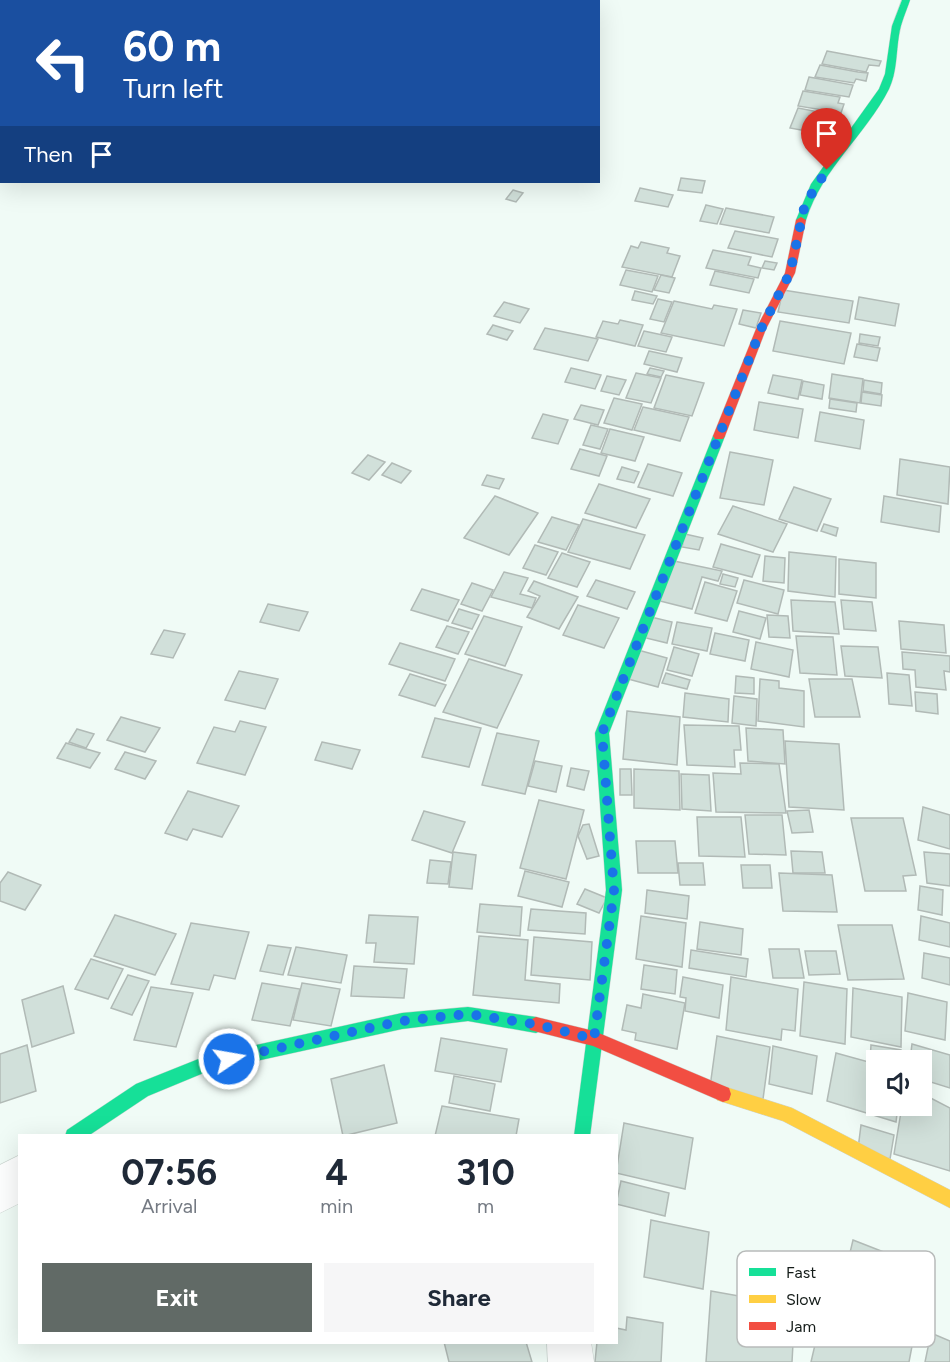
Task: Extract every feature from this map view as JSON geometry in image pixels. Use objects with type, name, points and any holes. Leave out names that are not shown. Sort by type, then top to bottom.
[{"type":"street","points":[[582,1134],[614,891],[602,733],[761,329],[790,273],[805,204],[849,136],[873,109],[886,86],[897,25],[906,0]]},
{"type":"street","points":[[76,1134],[142,1090],[206,1064],[402,1021],[468,1014],[539,1025],[594,1039],[711,1090],[786,1114],[950,1199]]},
{"type":"street","points":[[0,1191],[18,1178]]},
{"type":"street","points":[[569,1344],[571,1362]]},
{"type":"building","points":[[827,51],[881,61],[879,66],[869,65],[866,72],[822,64]]},
{"type":"building","points":[[820,65],[868,73],[866,81],[856,79],[854,83],[815,77]]},
{"type":"building","points":[[809,77],[853,85],[849,97],[805,90]]},
{"type":"building","points":[[803,91],[840,97],[838,103],[844,104],[841,113],[798,106]]},
{"type":"building","points":[[798,108],[829,114],[822,134],[790,128]]},
{"type":"building","points":[[681,178],[705,181],[702,193],[678,190]]},
{"type":"building","points":[[640,188],[673,195],[668,207],[635,201]]},
{"type":"building","points":[[513,190],[523,193],[516,202],[506,199]]},
{"type":"building","points":[[706,205],[723,209],[717,224],[700,221]]},
{"type":"building","points":[[726,208],[774,217],[769,233],[720,224]]},
{"type":"building","points":[[735,231],[778,239],[772,257],[728,248]]},
{"type":"building","points":[[641,242],[669,248],[667,253],[680,256],[672,277],[622,267],[631,246],[638,248]]},
{"type":"building","points":[[713,250],[751,257],[748,265],[761,268],[758,278],[706,268]]},
{"type":"building","points":[[765,261],[777,263],[774,270],[762,268]]},
{"type":"building","points":[[626,270],[658,276],[652,292],[620,285]]},
{"type":"building","points":[[715,271],[754,279],[749,293],[710,285]]},
{"type":"building","points":[[661,275],[675,278],[669,293],[654,290]]},
{"type":"building","points":[[783,290],[853,301],[849,323],[778,312]]},
{"type":"building","points":[[635,291],[657,296],[653,304],[632,300]]},
{"type":"building","points":[[859,297],[899,304],[895,326],[855,319]]},
{"type":"building","points":[[658,299],[672,302],[664,322],[650,319]]},
{"type":"building","points":[[674,301],[712,309],[714,305],[737,309],[724,346],[661,333]]},
{"type":"building","points":[[504,302],[529,309],[520,323],[494,316]]},
{"type":"building","points":[[743,310],[761,313],[756,328],[739,324]]},
{"type":"building","points":[[620,320],[643,325],[635,346],[596,337],[603,321],[618,324]]},
{"type":"building","points":[[780,321],[851,333],[844,364],[773,351]]},
{"type":"building","points":[[493,325],[513,331],[507,340],[487,334]]},
{"type":"building","points":[[545,328],[598,339],[588,361],[534,349]]},
{"type":"building","points":[[644,331],[672,337],[666,352],[638,346]]},
{"type":"building","points":[[860,334],[880,337],[878,346],[859,343]]},
{"type":"building","points":[[857,344],[880,348],[877,361],[854,357]]},
{"type":"building","points":[[649,351],[682,358],[677,372],[644,364]]},
{"type":"building","points":[[571,368],[601,375],[595,389],[565,382]]},
{"type":"building","points":[[650,368],[664,371],[661,377],[647,374]]},
{"type":"building","points":[[636,373],[661,378],[651,403],[626,398]]},
{"type":"building","points":[[832,374],[863,379],[860,403],[829,398]]},
{"type":"building","points":[[666,375],[704,383],[692,416],[654,408]]},
{"type":"building","points":[[773,375],[802,380],[798,399],[768,393]]},
{"type":"building","points":[[607,376],[626,380],[619,395],[601,391]]},
{"type":"building","points":[[864,380],[882,383],[881,394],[863,391]]},
{"type":"building","points":[[803,381],[824,385],[822,399],[800,395]]},
{"type":"building","points":[[862,392],[882,395],[881,406],[861,403]]},
{"type":"building","points":[[614,398],[642,404],[632,430],[604,423]]},
{"type":"building","points":[[830,399],[857,403],[856,412],[829,408]]},
{"type":"building","points":[[759,402],[803,409],[798,438],[754,430]]},
{"type":"building","points":[[581,405],[604,410],[598,425],[574,419]]},
{"type":"building","points":[[643,407],[689,417],[680,441],[634,430]]},
{"type":"building","points":[[820,412],[864,420],[860,449],[815,441]]},
{"type":"building","points":[[543,414],[568,420],[558,444],[532,438]]},
{"type":"building","points":[[591,425],[608,429],[600,449],[583,445]]},
{"type":"building","points":[[610,429],[644,437],[635,461],[601,453]]},
{"type":"building","points":[[580,449],[607,456],[599,476],[571,469]]},
{"type":"building","points":[[730,452],[773,460],[764,505],[720,498]]},
{"type":"building","points":[[368,455],[385,462],[369,480],[352,473]]},
{"type":"building","points":[[900,459],[950,467],[948,504],[897,495]]},
{"type":"building","points":[[392,463],[411,471],[401,483],[382,475]]},
{"type":"building","points":[[648,464],[682,473],[673,496],[638,487]]},
{"type":"building","points":[[622,467],[639,472],[634,483],[617,479]]},
{"type":"building","points":[[487,475],[504,479],[499,489],[482,485]]},
{"type":"building","points":[[599,484],[650,499],[636,528],[585,513]]},
{"type":"building","points":[[794,487],[831,499],[817,531],[779,519]]},
{"type":"building","points":[[495,496],[538,513],[509,555],[464,538]]},
{"type":"building","points":[[884,496],[941,506],[939,532],[881,522]]},
{"type":"building","points":[[733,506],[787,524],[773,552],[718,534]]},
{"type":"building","points":[[552,517],[579,525],[566,550],[538,542]]},
{"type":"building","points":[[583,519],[645,535],[630,569],[568,552]]},
{"type":"building","points":[[824,524],[838,528],[836,536],[821,531]]},
{"type":"building","points":[[685,534],[703,538],[699,550],[682,547]]},
{"type":"building","points":[[721,544],[760,555],[752,577],[713,567]]},
{"type":"building","points":[[535,545],[558,552],[546,575],[523,568]]},
{"type":"building","points":[[789,552],[836,557],[835,597],[788,591]]},
{"type":"building","points":[[562,553],[590,562],[577,587],[548,578]]},
{"type":"building","points":[[765,556],[785,558],[784,583],[763,581]]},
{"type":"building","points":[[839,559],[876,563],[876,598],[839,594]]},
{"type":"building","points":[[674,561],[722,571],[718,581],[702,577],[692,609],[660,601]]},
{"type":"building","points":[[504,572],[528,578],[520,594],[536,598],[532,608],[491,597]]},
{"type":"building","points":[[723,574],[738,578],[735,587],[720,584]]},
{"type":"building","points":[[596,580],[635,592],[627,609],[587,596]]},
{"type":"building","points":[[744,580],[784,590],[778,614],[737,603]]},
{"type":"building","points":[[534,581],[578,597],[559,629],[527,617],[540,596],[528,591]]},
{"type":"building","points":[[705,582],[737,591],[727,621],[695,613]]},
{"type":"building","points":[[472,583],[493,590],[482,611],[461,604]]},
{"type":"building","points":[[422,589],[459,600],[448,621],[411,610]]},
{"type":"building","points":[[791,600],[835,602],[839,634],[793,631]]},
{"type":"building","points":[[841,600],[872,602],[876,631],[844,629]]},
{"type":"building","points":[[268,604],[308,612],[299,631],[260,622]]},
{"type":"building","points":[[578,605],[619,618],[604,648],[563,635]]},
{"type":"building","points":[[459,609],[479,615],[472,629],[452,623]]},
{"type":"building","points":[[739,611],[766,618],[760,639],[733,632]]},
{"type":"building","points":[[767,615],[788,616],[790,638],[769,637]]},
{"type":"building","points":[[484,616],[522,627],[505,666],[465,654]]},
{"type":"building","points":[[651,617],[672,622],[667,643],[646,638]]},
{"type":"building","points":[[899,621],[944,625],[946,653],[901,649]]},
{"type":"building","points":[[677,622],[712,628],[707,651],[672,644]]},
{"type":"building","points":[[447,626],[469,632],[458,654],[436,647]]},
{"type":"building","points":[[164,630],[185,634],[173,658],[151,654]]},
{"type":"building","points":[[715,633],[749,640],[745,661],[710,654]]},
{"type":"building","points":[[796,636],[833,637],[837,675],[800,673]]},
{"type":"building","points":[[756,642],[793,650],[789,677],[751,669]]},
{"type":"building","points":[[400,643],[455,659],[445,681],[389,664]]},
{"type":"building","points":[[841,646],[878,647],[882,678],[845,676]]},
{"type":"building","points":[[674,647],[699,654],[692,676],[667,670]]},
{"type":"building","points":[[638,650],[667,658],[658,687],[628,679]]},
{"type":"building","points":[[902,652],[950,656],[950,672],[944,671],[946,690],[916,687],[915,670],[903,669]]},
{"type":"building","points":[[469,659],[522,675],[497,728],[443,712]]},
{"type":"building","points":[[239,671],[278,679],[265,709],[225,700]]},
{"type":"building","points":[[666,673],[690,680],[687,689],[662,683]]},
{"type":"building","points":[[887,673],[909,675],[912,706],[889,704]]},
{"type":"building","points":[[410,674],[446,685],[435,706],[399,695]]},
{"type":"building","points":[[736,676],[754,678],[754,694],[735,693]]},
{"type":"building","points":[[760,679],[779,681],[779,688],[804,691],[804,727],[758,721]]},
{"type":"building","points":[[809,679],[852,679],[860,717],[815,717]]},
{"type":"building","points":[[915,692],[937,694],[938,714],[916,711]]},
{"type":"building","points":[[685,693],[729,699],[728,722],[683,717]]},
{"type":"building","points":[[734,696],[757,699],[756,726],[732,723]]},
{"type":"building","points":[[627,711],[680,717],[677,765],[623,759]]},
{"type":"building","points":[[121,717],[160,728],[145,752],[107,740]]},
{"type":"building","points":[[435,718],[481,728],[469,767],[422,757]]},
{"type":"building","points":[[240,721],[266,727],[245,775],[197,763],[214,727],[235,732]]},
{"type":"building","points":[[684,725],[739,726],[741,750],[734,750],[735,767],[687,765]]},
{"type":"building","points":[[746,728],[783,730],[785,764],[748,761]]},
{"type":"building","points":[[77,729],[94,734],[86,748],[69,742]]},
{"type":"building","points":[[497,733],[539,741],[525,794],[482,785]]},
{"type":"building","points":[[785,741],[839,744],[844,810],[789,807]]},
{"type":"building","points":[[322,742],[360,750],[352,769],[315,760]]},
{"type":"building","points":[[66,743],[100,753],[90,768],[57,758]]},
{"type":"building","points":[[125,752],[156,761],[145,779],[115,769]]},
{"type":"building","points":[[535,761],[562,766],[556,792],[528,786]]},
{"type":"building","points":[[740,763],[779,764],[786,813],[716,812],[713,773],[741,774]]},
{"type":"building","points":[[571,768],[589,771],[584,790],[567,786]]},
{"type":"building","points":[[620,769],[631,769],[632,795],[620,795]]},
{"type":"building","points":[[634,769],[679,771],[680,810],[634,808]]},
{"type":"building","points":[[681,774],[709,775],[711,811],[682,809]]},
{"type":"building","points":[[188,791],[239,806],[222,837],[193,829],[187,840],[165,833]]},
{"type":"building","points":[[539,800],[584,810],[566,879],[520,868]]},
{"type":"building","points":[[923,807],[950,815],[950,849],[918,840]]},
{"type":"building","points":[[809,810],[813,832],[792,833],[787,811]]},
{"type":"building","points":[[424,811],[465,822],[452,853],[412,840]]},
{"type":"building","points":[[745,815],[782,815],[786,855],[749,854]]},
{"type":"building","points":[[697,817],[741,817],[745,857],[699,856]]},
{"type":"building","points":[[851,818],[903,818],[916,875],[903,876],[906,891],[865,891]]},
{"type":"building","points":[[589,824],[599,856],[587,859],[578,836],[583,825]]},
{"type":"building","points":[[636,841],[675,841],[678,873],[638,873]]},
{"type":"building","points":[[791,851],[822,852],[825,873],[793,873]]},
{"type":"building","points":[[453,852],[476,855],[472,889],[449,887]]},
{"type":"building","points":[[924,852],[950,854],[950,886],[927,883]]},
{"type":"building","points":[[430,860],[451,862],[448,884],[427,883]]},
{"type":"building","points":[[678,863],[703,863],[705,885],[680,885]]},
{"type":"building","points":[[741,865],[770,865],[772,888],[743,888]]},
{"type":"building","points":[[525,871],[569,882],[562,907],[518,896]]},
{"type":"building","points":[[8,872],[41,885],[25,910],[0,901],[0,883]]},
{"type":"building","points":[[779,873],[832,875],[837,912],[783,911]]},
{"type":"building","points":[[920,886],[943,890],[942,915],[918,910]]},
{"type":"building","points":[[585,889],[607,898],[599,913],[577,904]]},
{"type":"building","points":[[647,890],[689,896],[687,919],[645,913]]},
{"type":"building","points":[[480,904],[522,907],[520,936],[477,932]]},
{"type":"building","points":[[531,909],[586,913],[585,934],[528,930]]},
{"type":"building","points":[[115,915],[176,934],[155,975],[94,956]]},
{"type":"building","points":[[369,915],[418,917],[414,964],[374,962],[376,943],[366,943]]},
{"type":"building","points":[[641,916],[686,923],[682,967],[636,959]]},
{"type":"building","points":[[921,916],[950,923],[950,947],[919,940]]},
{"type":"building","points":[[700,922],[743,929],[741,955],[697,949]]},
{"type":"building","points":[[191,923],[249,932],[235,979],[214,975],[209,990],[171,984]]},
{"type":"building","points":[[838,925],[892,925],[904,979],[848,980]]},
{"type":"building","points":[[479,936],[528,940],[525,980],[560,984],[559,1003],[473,995]]},
{"type":"building","points":[[534,937],[592,942],[590,980],[531,975]]},
{"type":"building","points":[[268,945],[291,948],[283,975],[260,971]]},
{"type":"building","points":[[296,947],[347,955],[341,983],[288,975]]},
{"type":"building","points":[[769,949],[799,949],[804,978],[773,978]]},
{"type":"building","points":[[691,950],[748,959],[746,977],[689,968]]},
{"type":"building","points":[[805,951],[836,951],[840,974],[809,975]]},
{"type":"building","points":[[924,953],[950,958],[950,985],[922,978]]},
{"type":"building","points":[[91,959],[123,969],[108,999],[75,989]]},
{"type":"building","points":[[644,965],[677,970],[675,994],[641,989]]},
{"type":"building","points":[[354,966],[407,969],[404,998],[351,996]]},
{"type":"building","points":[[128,975],[149,981],[132,1015],[111,1008]]},
{"type":"building","points":[[683,977],[723,985],[719,1018],[685,1011],[686,998],[680,997]]},
{"type":"building","points":[[731,977],[798,989],[795,1031],[782,1029],[781,1040],[726,1030]]},
{"type":"building","points":[[804,982],[847,989],[845,1044],[800,1036]]},
{"type":"building","points":[[262,983],[300,989],[290,1026],[252,1020]]},
{"type":"building","points":[[302,983],[340,989],[331,1026],[293,1020]]},
{"type":"building","points":[[63,986],[74,1033],[32,1047],[22,1000]]},
{"type":"building","points":[[151,987],[193,993],[176,1047],[134,1040]]},
{"type":"building","points":[[853,988],[902,997],[901,1047],[851,1037]]},
{"type":"building","points":[[908,993],[947,1002],[945,1040],[905,1031]]},
{"type":"building","points":[[643,994],[685,1003],[677,1049],[635,1040],[636,1033],[622,1030],[627,1005],[641,1008]]},
{"type":"building","points":[[717,1036],[770,1047],[763,1099],[710,1087]]},
{"type":"building","points":[[441,1038],[507,1049],[501,1082],[435,1071]]},
{"type":"building","points":[[912,1044],[950,1055],[950,1088],[932,1082],[932,1050],[911,1050]]},
{"type":"building","points":[[27,1045],[36,1091],[0,1103],[0,1054]]},
{"type":"building","points":[[871,1045],[901,1050],[871,1050]]},
{"type":"building","points":[[773,1046],[817,1056],[812,1094],[769,1084]]},
{"type":"building","points":[[836,1053],[866,1061],[866,1113],[827,1101]]},
{"type":"building","points":[[384,1065],[397,1123],[343,1134],[331,1079]]},
{"type":"building","points":[[454,1076],[495,1084],[490,1111],[449,1103]]},
{"type":"building","points":[[932,1099],[950,1108],[950,1171],[894,1154],[900,1116],[932,1116]]},
{"type":"building","points":[[442,1106],[519,1119],[516,1134],[435,1134]]},
{"type":"building","points":[[876,1116],[897,1116],[896,1122]]},
{"type":"building","points":[[624,1123],[693,1138],[685,1189],[618,1173]]},
{"type":"building","points":[[861,1125],[894,1135],[890,1159],[858,1149]]},
{"type":"building","points":[[621,1181],[669,1193],[665,1216],[618,1204]]},
{"type":"building","points":[[651,1220],[709,1232],[703,1289],[644,1277]]},
{"type":"building","points":[[853,1240],[881,1251],[850,1251]]},
{"type":"building","points":[[711,1291],[737,1296],[737,1347],[793,1347],[792,1362],[706,1362]]},
{"type":"building","points":[[627,1317],[663,1323],[661,1362],[595,1362],[597,1344],[618,1344],[618,1328],[626,1330]]},
{"type":"building","points":[[935,1335],[950,1341],[950,1362],[925,1362],[928,1347],[935,1347]]},
{"type":"building","points":[[444,1344],[527,1344],[532,1362],[449,1362]]},
{"type":"building","points":[[814,1347],[912,1347],[909,1362],[811,1362]]},
{"type":"traffic: fast","points":[[801,220],[807,202],[826,168],[863,121],[884,89],[891,66],[894,33],[906,0]]},
{"type":"traffic: fast","points":[[582,1134],[614,890],[602,733],[719,436]]},
{"type":"traffic: fast","points":[[76,1134],[142,1090],[206,1064],[402,1021],[468,1014],[536,1025]]},
{"type":"traffic: slow","points":[[723,1094],[786,1114],[950,1199]]},
{"type":"traffic: jam","points":[[719,436],[761,329],[790,273],[801,220]]},
{"type":"traffic: jam","points":[[536,1025],[594,1039],[723,1094]]},
{"type":"route","points":[[229,1059],[402,1021],[468,1014],[539,1025],[594,1039],[614,891],[602,733],[761,329],[790,273],[799,220],[805,204],[827,170]]}]
